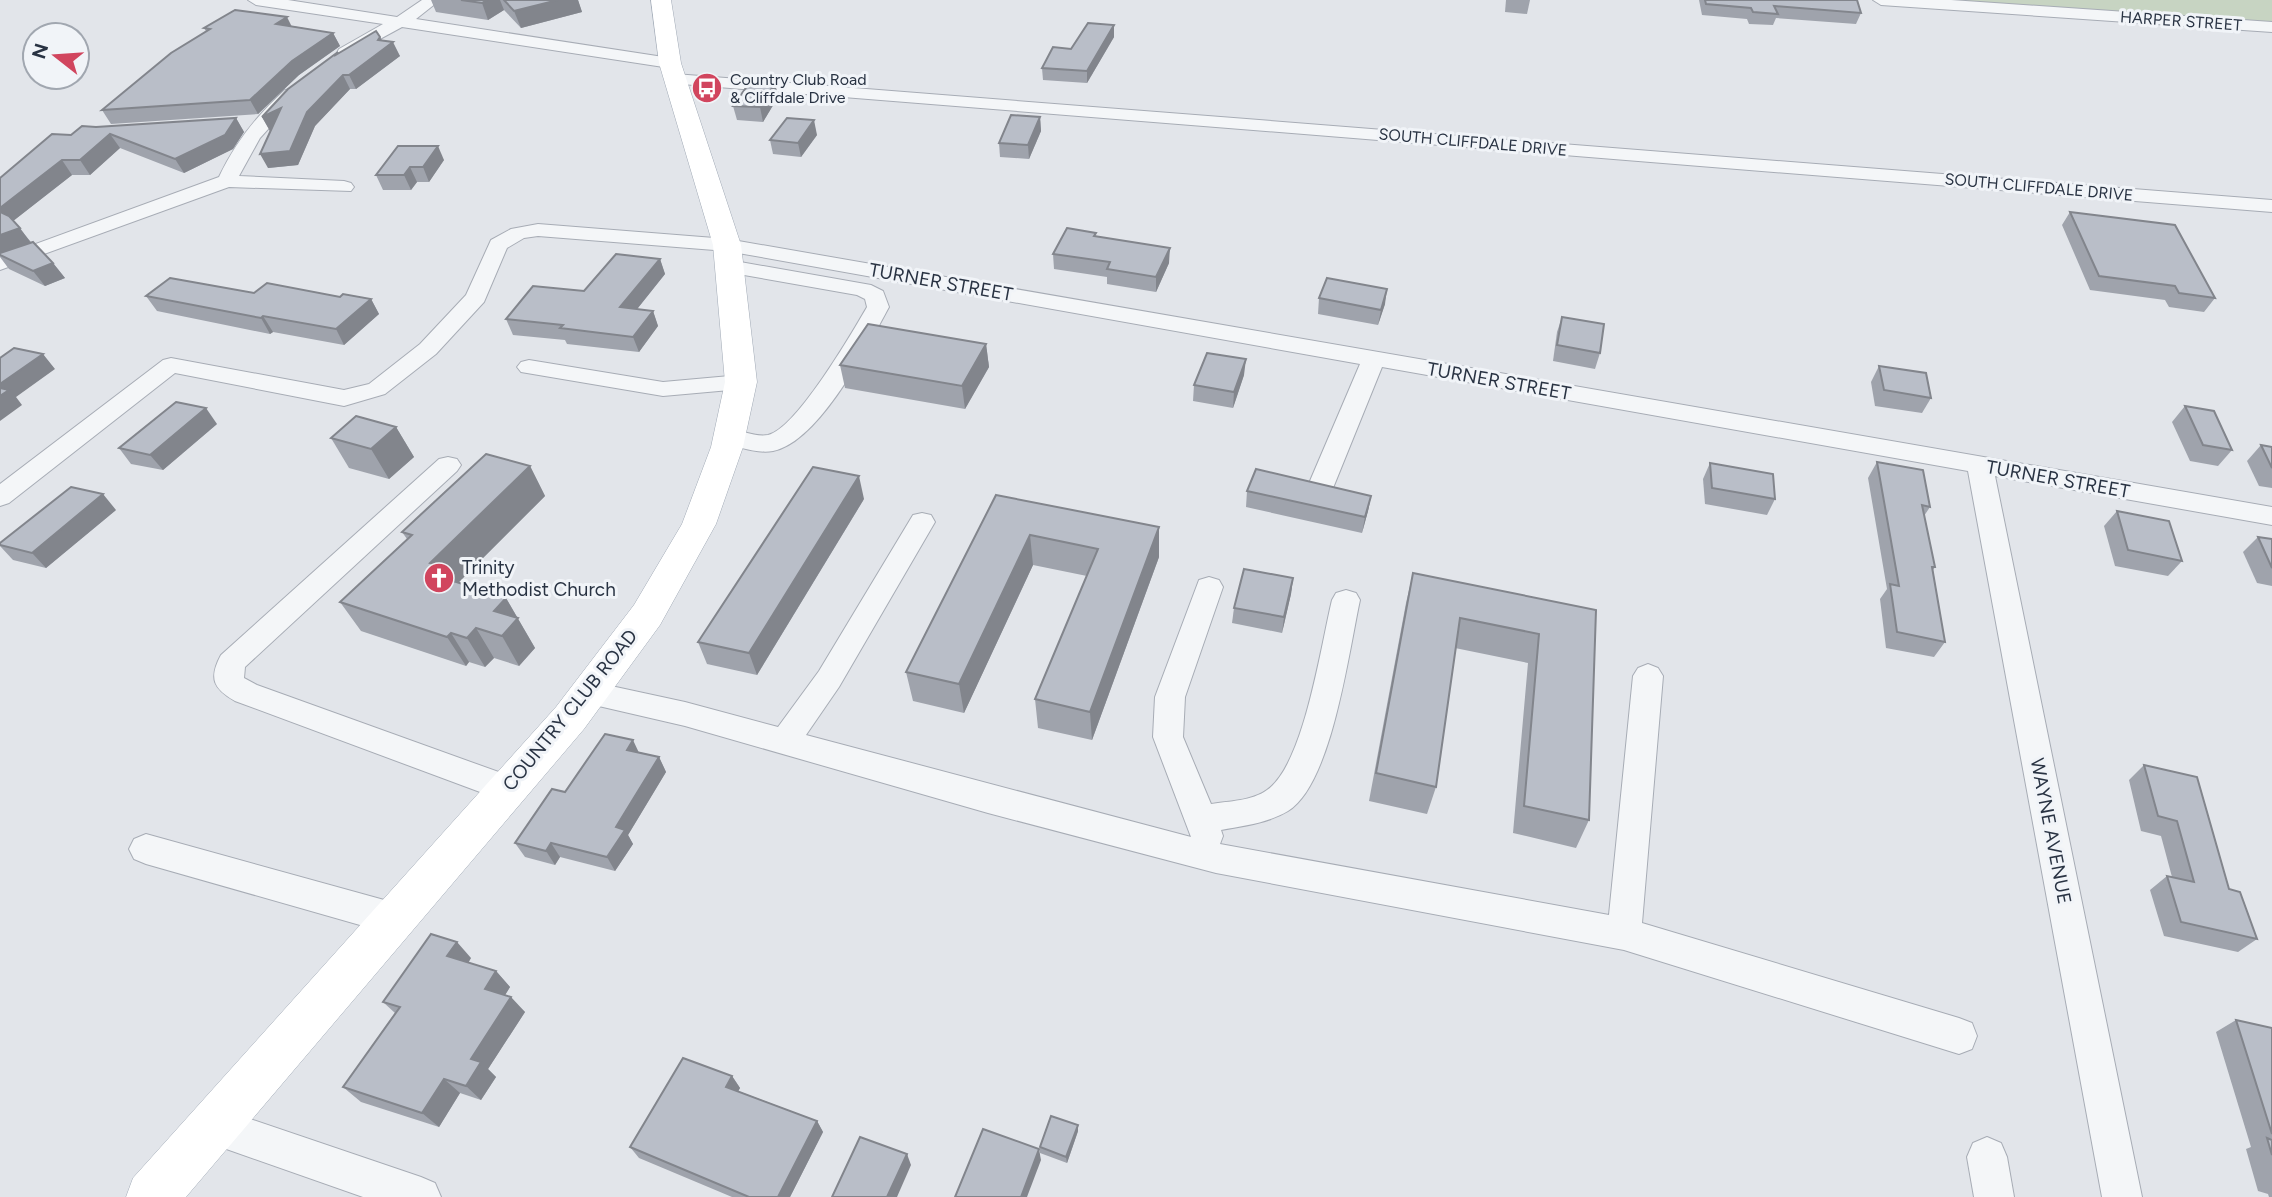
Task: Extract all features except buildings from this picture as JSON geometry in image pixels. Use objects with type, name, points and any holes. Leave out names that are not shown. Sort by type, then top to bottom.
[{"type":"main road","name":"COUNTRY CLUB ROAD","points":[[152,1197],[588,693],[647,615],[698,524],[730,436],[741,382],[728,255],[672,71],[661,0]]},
{"type":"street","name":"SOUTH CLIFFDALE DRIVE","points":[[256,0],[672,71],[2272,206]]},
{"type":"street","points":[[327,65],[432,0]]},
{"type":"street","name":"HARPER STREET","points":[[1881,0],[2200,14],[2272,27]]},
{"type":"street","points":[[227,181],[235,160],[263,122],[308,79]]},
{"type":"street","points":[[238,123],[263,122]]},
{"type":"street","points":[[0,264],[227,181],[344,187]]},
{"type":"street","points":[[0,497],[171,365],[344,398],[377,389],[428,349],[476,297],[498,244],[518,233],[538,230],[728,255],[863,290],[875,296],[878,306],[814,407],[782,440],[769,443],[730,436]]},
{"type":"street","name":"TURNER STREET","points":[[728,255],[1374,359],[2272,516]]},
{"type":"street","points":[[1320,488],[1374,359]]},
{"type":"street","points":[[529,367],[663,389],[741,382]]},
{"type":"street","points":[[448,465],[231,663],[229,683],[246,693],[507,789]]},
{"type":"street","name":"WAYNE AVENUE","points":[[1980,466],[2122,1197]]},
{"type":"street","points":[[785,741],[829,679],[922,522]]},
{"type":"street","points":[[1209,587],[1170,697],[1168,737],[1216,859]]},
{"type":"street","points":[[1201,820],[1253,811],[1277,801],[1290,790],[1311,752],[1346,600]]},
{"type":"street","points":[[1624,934],[1648,676]]},
{"type":"street","points":[[588,693],[685,714],[988,799],[1216,859],[1624,934],[1959,1036]]},
{"type":"street","points":[[146,849],[395,919]]},
{"type":"street","points":[[215,1126],[421,1197]]},
{"type":"street","points":[[1987,1157],[1994,1197]]},
{"type":"green space","points":[[1950,0],[2272,0],[2272,24]]},
{"type":"place","name":"Country Club Road & Cliffdale Drive","points":[[707,88]]},
{"type":"place","name":"Trinity Methodist Church","points":[[439,578]]}]
